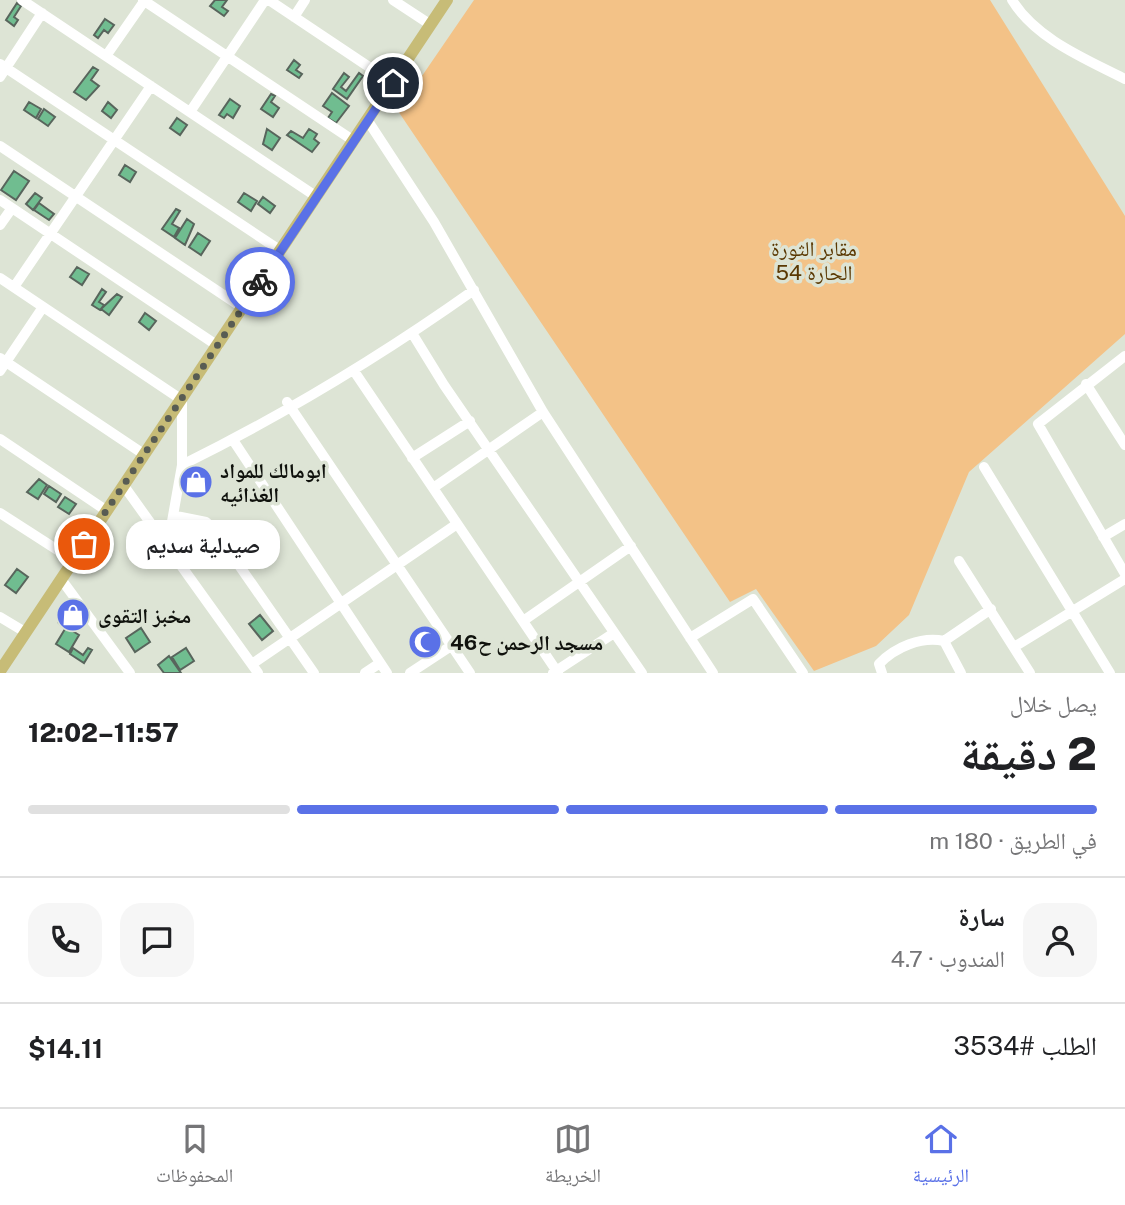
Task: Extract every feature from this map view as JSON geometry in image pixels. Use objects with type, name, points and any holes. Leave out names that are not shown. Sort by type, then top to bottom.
[{"type":"main road","points":[[0,671],[447,0]]},
{"type":"street","points":[[22,0],[317,197]]},
{"type":"street","points":[[106,57],[144,0],[354,141]]},
{"type":"street","points":[[190,112],[267,0],[393,83]]},
{"type":"street","points":[[294,17],[305,0]]},
{"type":"street","points":[[393,0],[431,25]]},
{"type":"street","points":[[1012,0],[1040,30],[1087,61],[1125,79]]},
{"type":"street","points":[[42,13],[2,69],[281,251]]},
{"type":"street","points":[[15,288],[151,86]]},
{"type":"street","points":[[368,121],[474,290],[543,412],[713,673]]},
{"type":"street","points":[[0,146],[243,308]]},
{"type":"street","points":[[0,200],[218,346]]},
{"type":"street","points":[[0,225],[12,208]]},
{"type":"street","points":[[0,278],[182,400],[182,466],[176,516],[168,544]]},
{"type":"street","points":[[182,466],[354,371],[474,290]]},
{"type":"street","points":[[43,307],[2,364],[145,455]]},
{"type":"street","points":[[412,333],[489,451],[642,673]]},
{"type":"street","points":[[1014,648],[1125,577],[1038,429],[1040,420],[1125,356]]},
{"type":"street","points":[[354,371],[556,672],[614,633]]},
{"type":"street","points":[[1086,384],[1125,446]]},
{"type":"street","points":[[289,406],[470,673]]},
{"type":"street","points":[[433,488],[543,412]]},
{"type":"street","points":[[412,458],[470,421]]},
{"type":"street","points":[[0,439],[107,511]]},
{"type":"street","points":[[233,440],[387,673]]},
{"type":"street","points":[[984,467],[1110,673]]},
{"type":"street","points":[[124,486],[255,668],[290,638],[457,524]]},
{"type":"street","points":[[0,513],[73,560]]},
{"type":"street","points":[[176,516],[206,522],[213,528],[314,673]]},
{"type":"street","points":[[1103,537],[1125,524]]},
{"type":"street","points":[[523,621],[631,546]]},
{"type":"street","points":[[959,561],[1030,673]]},
{"type":"street","points":[[61,579],[130,673]]},
{"type":"street","points":[[690,638],[753,599],[803,673]]},
{"type":"street","points":[[882,673],[879,664],[885,657],[926,638],[944,641],[991,609]]},
{"type":"street","points":[[0,617],[25,632]]},
{"type":"street","points":[[944,641],[961,673]]},
{"type":"street","points":[[410,673],[451,646]]},
{"type":"street","points":[[365,673],[380,663]]},
{"type":"green space","name":"مقابر الثورة الحارة 54","points":[[474,0],[990,0],[1125,216],[1125,334],[969,472],[909,615],[876,646],[814,671],[756,589],[730,602],[398,111]]},
{"type":"building","points":[[215,0],[227,0],[222,7],[228,11],[224,16],[210,6]]},
{"type":"building","points":[[17,3],[21,6],[14,17],[18,20],[14,26],[6,20]]},
{"type":"building","points":[[105,19],[114,25],[108,33],[104,30],[98,38],[94,35]]},
{"type":"building","points":[[294,60],[300,65],[296,70],[302,74],[299,78],[287,70]]},
{"type":"building","points":[[93,67],[98,70],[91,80],[99,86],[86,100],[74,92]]},
{"type":"building","points":[[344,73],[349,77],[341,87],[346,91],[359,73],[363,76],[347,99],[333,89]]},
{"type":"building","points":[[332,93],[349,106],[336,123],[328,118],[332,112],[323,106]]},
{"type":"building","points":[[271,94],[275,96],[271,102],[279,108],[273,117],[261,109]]},
{"type":"building","points":[[230,99],[240,106],[233,118],[227,114],[224,118],[219,115]]},
{"type":"building","points":[[29,102],[41,109],[36,118],[24,110]]},
{"type":"building","points":[[108,102],[117,110],[111,118],[102,111]]},
{"type":"building","points":[[44,109],[55,117],[48,126],[38,119]]},
{"type":"building","points":[[177,118],[187,125],[180,135],[170,128]]},
{"type":"building","points":[[267,129],[280,138],[272,150],[263,144]]},
{"type":"building","points":[[309,129],[317,134],[314,139],[319,143],[312,152],[287,135],[291,131],[303,138]]},
{"type":"building","points":[[125,165],[136,172],[130,182],[119,175]]},
{"type":"building","points":[[14,171],[29,181],[16,200],[1,190]]},
{"type":"building","points":[[35,193],[42,198],[33,210],[26,204]]},
{"type":"building","points":[[244,193],[257,201],[251,211],[238,202]]},
{"type":"building","points":[[263,197],[275,206],[270,213],[258,204]]},
{"type":"building","points":[[39,203],[54,214],[49,220],[34,210]]},
{"type":"building","points":[[176,209],[180,211],[172,224],[179,228],[174,237],[162,229]]},
{"type":"building","points":[[187,219],[194,224],[185,245],[175,238]]},
{"type":"building","points":[[198,233],[210,241],[201,255],[189,247]]},
{"type":"building","points":[[77,267],[89,274],[82,285],[70,277]]},
{"type":"building","points":[[102,289],[106,292],[99,302],[104,305],[100,310],[92,305]]},
{"type":"building","points":[[117,294],[122,297],[109,315],[101,309]]},
{"type":"building","points":[[145,313],[156,321],[149,330],[139,322]]},
{"type":"building","points":[[39,479],[47,485],[38,499],[27,492]]},
{"type":"building","points":[[49,486],[61,494],[56,502],[44,494]]},
{"type":"building","points":[[65,497],[76,504],[69,514],[58,507]]},
{"type":"building","points":[[17,569],[28,577],[16,593],[5,585]]},
{"type":"building","points":[[260,615],[273,631],[262,640],[249,624]]},
{"type":"building","points":[[58,622],[79,635],[69,652],[56,644],[65,629]]},
{"type":"building","points":[[141,628],[150,642],[135,652],[126,638]]},
{"type":"building","points":[[73,648],[83,655],[88,648],[92,650],[84,663],[70,654]]},
{"type":"building","points":[[186,648],[194,661],[180,670],[172,657]]},
{"type":"building","points":[[169,656],[181,673],[164,673],[158,665]]},
{"type":"way so far","points":[[84,544],[260,282]]},
{"type":"place","name":"ابومالك للمواد الغذائيه","points":[[196,482]]},
{"type":"place","name":"صيدلية سديم","points":[[84,544]]},
{"type":"place","name":"مخبز التقوى","points":[[73,615]]},
{"type":"place","name":"مسجد الرحمن ح46","points":[[425,642]]},
{"type":"route","points":[[260,282],[393,83]]}]
